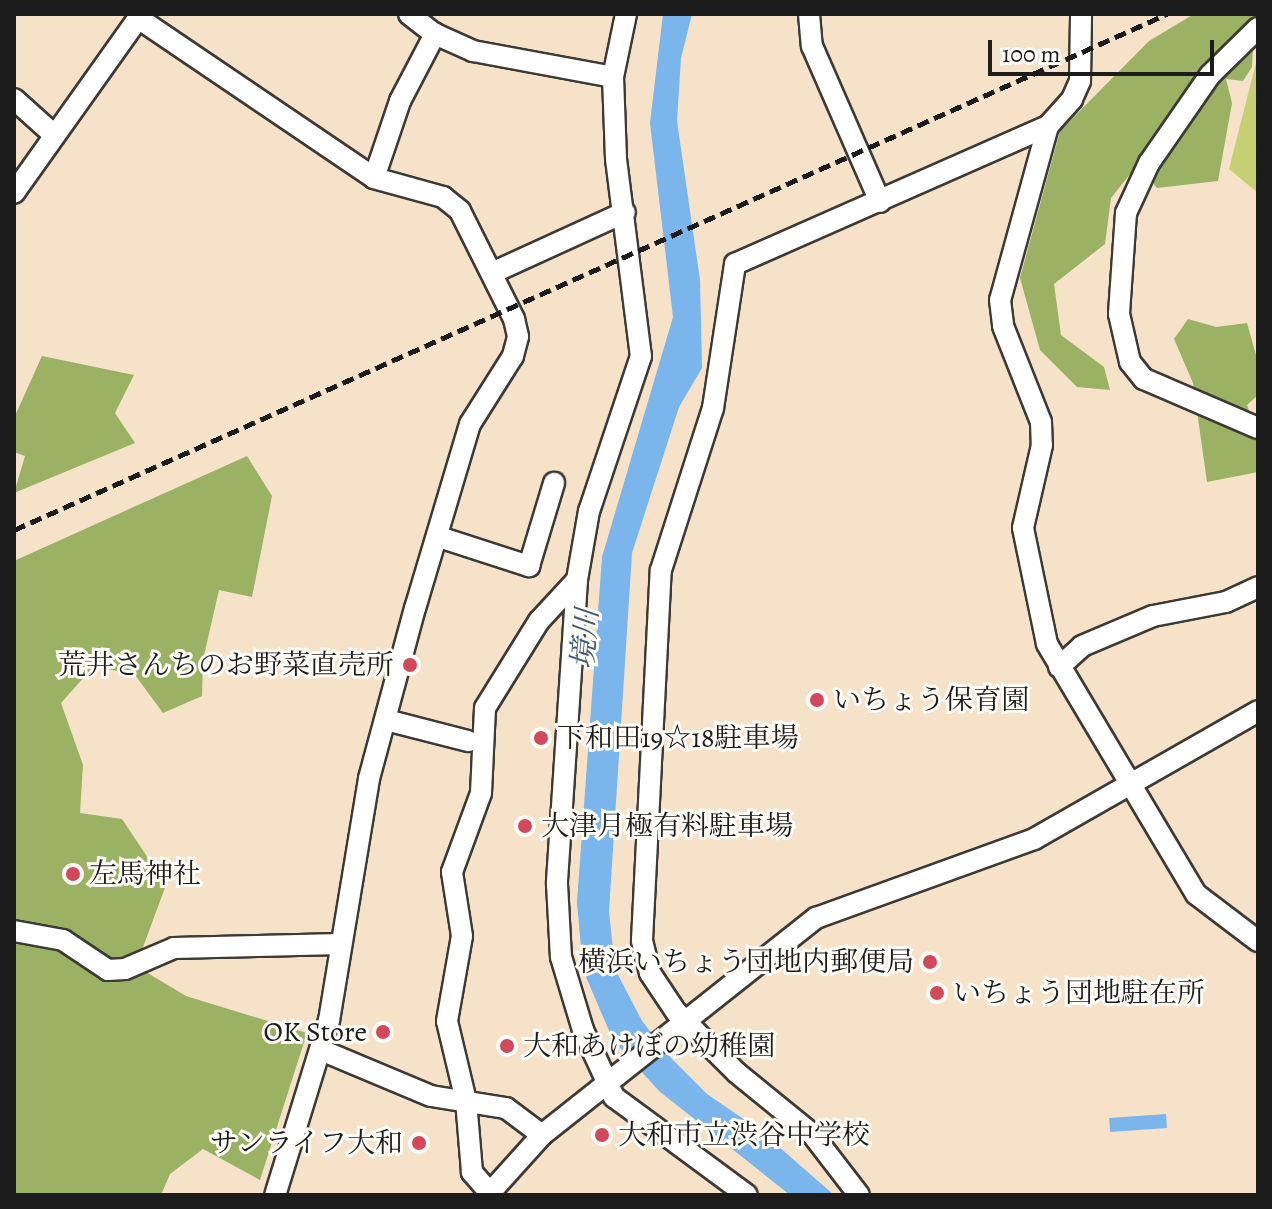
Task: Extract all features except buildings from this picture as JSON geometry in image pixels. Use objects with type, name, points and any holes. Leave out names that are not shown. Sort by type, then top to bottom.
[{"type":"street","points":[[409,14],[435,34],[473,51],[613,77]]},
{"type":"street","points":[[626,14],[613,77],[616,159],[641,356],[589,511],[577,580],[557,920],[570,995],[613,1077],[614,1097],[747,1195]]},
{"type":"street","points":[[809,14],[812,46],[880,202]]},
{"type":"street","points":[[859,1195],[812,1134],[678,1026],[650,973],[641,925],[661,570],[713,408],[735,264],[1048,126],[1072,99],[1080,81],[1081,14]]},
{"type":"street","points":[[14,193],[139,16],[374,178],[443,197],[471,226],[518,337],[513,356],[470,424],[386,720],[363,809],[321,1050],[275,1195]]},
{"type":"street","points":[[1258,28],[1210,75],[1149,163],[1126,213],[1119,314],[1130,362],[1144,379],[1258,428]]},
{"type":"street","points":[[374,178],[400,101],[435,34]]},
{"type":"street","points":[[14,99],[53,134]]},
{"type":"street","points":[[1048,126],[1000,300],[1003,326],[1041,422],[1042,445],[1023,528],[1047,644],[1126,783],[1196,894],[1258,941]]},
{"type":"street","points":[[492,273],[625,212]]},
{"type":"street","points":[[439,537],[529,566],[554,483]]},
{"type":"street","points":[[577,580],[539,621],[485,708],[481,793],[452,872],[462,936],[447,1021],[466,1101],[472,1172],[489,1194],[542,1135],[816,918],[1034,839],[1126,783],[1258,711]]},
{"type":"street","points":[[1059,667],[1082,646],[1153,616],[1226,602],[1258,587]]},
{"type":"street","points":[[386,720],[468,741]]},
{"type":"street","points":[[14,931],[63,940],[108,970],[125,969],[174,948],[340,944]]},
{"type":"street","points":[[321,1050],[431,1096],[506,1108],[542,1135]]},
{"type":"green space","points":[[1194,14],[1258,14],[1258,20],[1233,36],[1253,45],[1252,67],[1243,81],[1226,79],[1232,103],[1218,181],[1157,188],[1138,164],[1111,198],[1105,244],[1054,284],[1061,335],[1104,367],[1110,390],[1077,387],[1040,350],[1020,278],[1060,131],[1149,41]]},
{"type":"green space","points":[[1258,55],[1258,193],[1229,169]]},
{"type":"green space","points":[[1188,319],[1216,327],[1247,323],[1258,362],[1258,395],[1247,405],[1258,437],[1258,472],[1207,482],[1193,383],[1174,339]]},
{"type":"green space","points":[[42,356],[134,375],[115,413],[135,443],[14,493],[25,456],[14,452],[14,418]]},
{"type":"green space","points":[[247,456],[272,496],[252,597],[219,590],[203,660],[202,696],[163,713],[135,675],[94,666],[61,703],[83,765],[80,813],[122,819],[166,885],[136,966],[186,996],[307,1033],[260,1180],[203,1149],[170,1174],[161,1195],[14,1195],[16,560]]},
{"type":"water","points":[[663,14],[692,14],[681,58],[677,121],[700,280],[702,368],[679,407],[632,553],[609,911],[615,969],[642,1021],[671,1058],[707,1094],[761,1131],[834,1195],[790,1195],[659,1091],[613,1040],[586,977],[581,948],[577,902],[602,557],[673,317],[650,123]]},
{"type":"water","points":[[1166,1114],[1167,1128],[1110,1132],[1109,1118]]},
{"type":"railway","points":[[14,530],[1167,14]]},
{"type":"place","name":"荒井さんちのお野菜直売所","points":[[410,665]]},
{"type":"place","name":"いちょう保育園","points":[[817,700]]},
{"type":"place","name":"下和田19☆18駐車場","points":[[541,738]]},
{"type":"place","name":"大津月極有料駐車場","points":[[525,826]]},
{"type":"place","name":"左馬神社","points":[[73,874]]},
{"type":"place","name":"横浜いちょう団地内郵便局","points":[[930,962]]},
{"type":"place","name":"いちょう団地駐在所","points":[[937,993]]},
{"type":"place","name":"OK Store","points":[[383,1032]]},
{"type":"place","name":"大和あけぼの幼稚園","points":[[507,1046]]},
{"type":"place","name":"大和市立渋谷中学校","points":[[602,1135]]},
{"type":"place","name":"サンライフ大和","points":[[419,1143]]},
{"type":"water label","name":"境川","points":[[585,639]]}]
